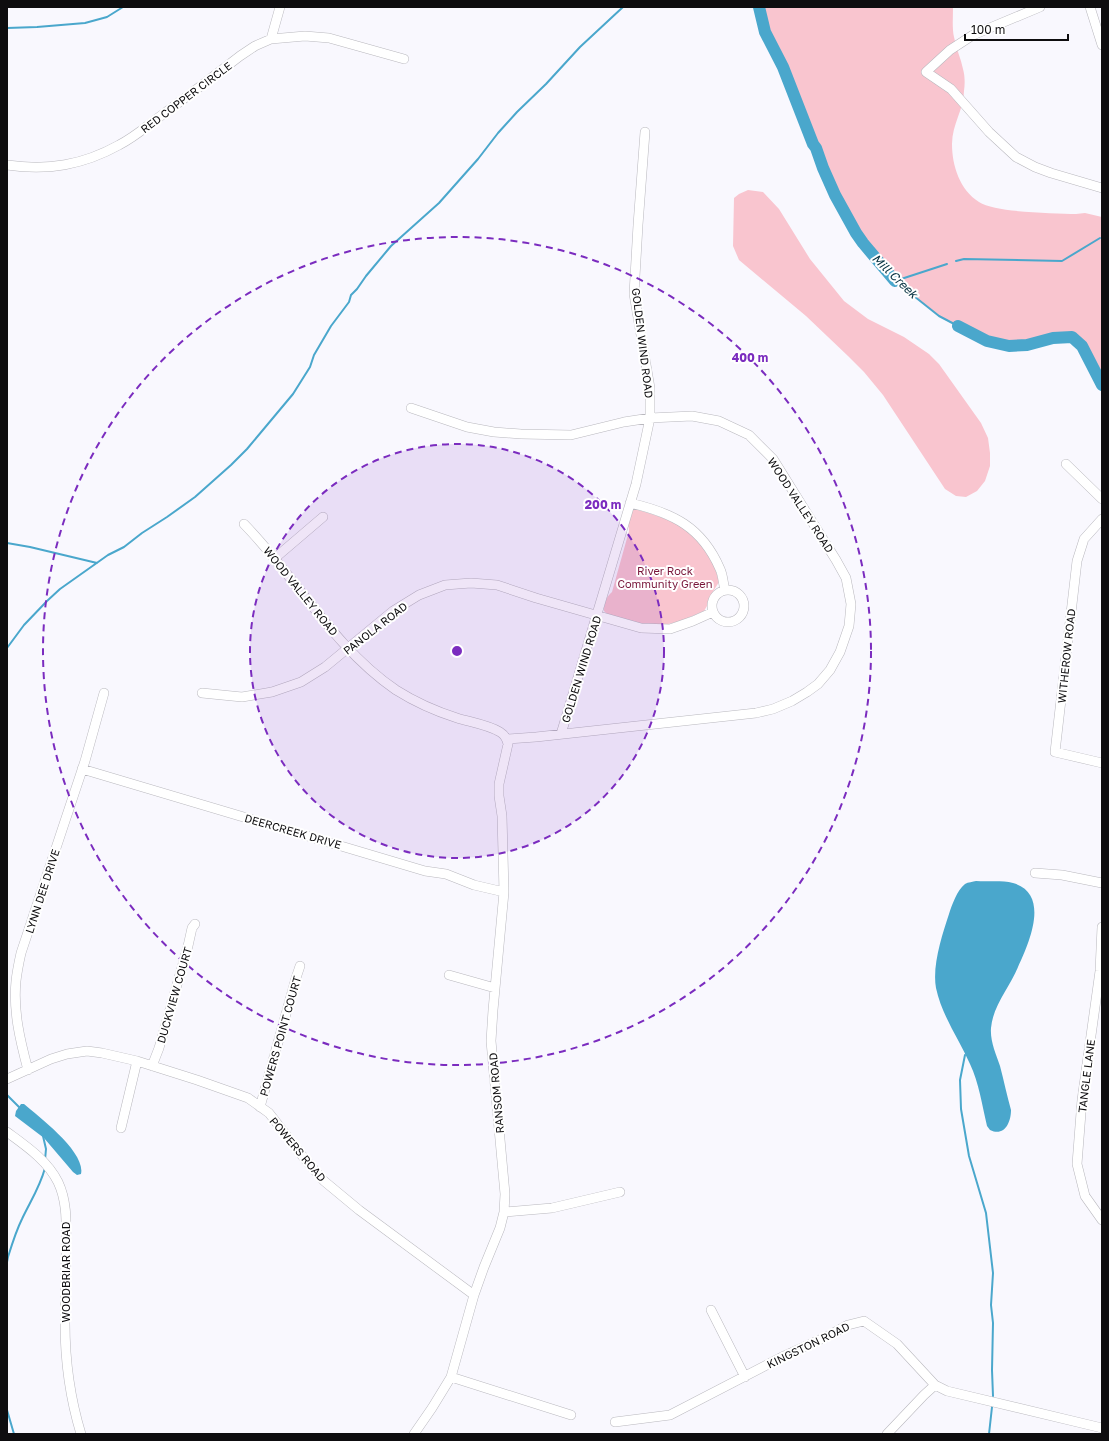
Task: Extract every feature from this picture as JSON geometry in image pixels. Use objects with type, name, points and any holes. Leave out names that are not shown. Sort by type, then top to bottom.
[{"type":"street","points":[[271,39],[280,7]]},
{"type":"street","points":[[1040,7],[973,35],[950,50],[926,72],[951,89],[970,113],[1016,157],[1046,171],[1102,188]]},
{"type":"street","points":[[1090,7],[1102,45]]},
{"type":"street","name":"RED COPPER CIRCLE","points":[[7,165],[40,167],[57,166],[99,155],[120,145],[133,137],[240,56],[255,46],[271,39],[305,36],[329,38],[404,59]]},
{"type":"street","name":"GOLDEN WIND ROAD","points":[[561,734],[630,503],[642,459],[650,418],[650,388],[634,294],[645,132]]},
{"type":"street","name":"WOOD VALLEY ROAD","points":[[411,408],[467,427],[494,432],[521,434],[571,435],[624,422],[650,418],[692,416],[719,421],[749,435],[773,459],[846,578],[851,604],[849,626],[840,652],[830,670],[818,684],[792,701],[773,709],[756,712],[561,734]]},
{"type":"street","points":[[1066,464],[1102,499]]},
{"type":"street","points":[[630,503],[671,516],[687,525],[703,540],[711,552],[721,570],[725,590]]},
{"type":"street","points":[[275,558],[323,517]]},
{"type":"street","name":"WITHEROW ROAD","points":[[1102,519],[1084,539],[1076,561],[1055,752],[1102,763]]},
{"type":"street","name":"WOOD VALLEY ROAD","points":[[244,524],[275,558],[292,582],[347,648],[371,670],[408,697],[434,710],[493,728],[505,737]]},
{"type":"street","name":"PANOLA ROAD","points":[[202,693],[242,696],[272,692],[301,682],[325,667],[393,611],[419,595],[445,585],[471,583],[498,584],[536,598],[597,616],[641,628],[656,630],[670,629],[713,612]]},
{"type":"street","points":[[725,590],[735,591],[741,596],[744,606],[738,619],[727,622],[717,618],[713,612],[712,605],[714,598],[718,593],[725,590]]},
{"type":"street","name":"LYNN DEE DRIVE","points":[[28,1070],[22,1048],[15,1004],[16,979],[21,954],[82,769],[104,693]]},
{"type":"street","points":[[505,737],[561,734]]},
{"type":"street","name":"RANSOM ROAD","points":[[414,1434],[451,1377],[474,1295],[500,1228],[504,1212],[505,1194],[491,1041],[504,892],[502,816],[499,784],[507,754],[508,744],[505,737]]},
{"type":"street","name":"DEERCREEK DRIVE","points":[[82,769],[425,871],[446,874],[474,885],[504,892]]},
{"type":"street","points":[[1035,873],[1062,875],[1102,882]]},
{"type":"street","name":"DUCKVIEW COURT","points":[[152,1066],[192,928],[195,924]]},
{"type":"street","name":"TANGLE LANE","points":[[1102,927],[1100,971],[1082,1100],[1077,1164],[1085,1196],[1102,1220]]},
{"type":"street","name":"POWERS POINT COURT","points":[[260,1107],[300,966]]},
{"type":"street","points":[[449,975],[495,988]]},
{"type":"street","name":"POWERS ROAD","points":[[28,1070],[51,1059],[67,1054],[87,1051],[136,1061],[248,1098],[269,1113],[324,1181],[359,1210],[474,1295]]},
{"type":"street","points":[[122,1128],[136,1061]]},
{"type":"street","points":[[7,1079],[28,1070]]},
{"type":"street","name":"WOODBRIAR ROAD","points":[[7,1132],[42,1159],[58,1182],[65,1205],[65,1325],[69,1384],[81,1434]]},
{"type":"street","points":[[504,1212],[552,1208],[620,1192]]},
{"type":"street","points":[[711,1310],[745,1377]]},
{"type":"street","name":"KINGSTON ROAD","points":[[615,1422],[670,1415],[784,1356],[848,1325],[864,1321],[897,1344],[935,1385],[947,1391],[1102,1428]]},
{"type":"street","points":[[451,1377],[571,1415]]},
{"type":"street","points":[[887,1434],[935,1385]]},
{"type":"green space","points":[[759,7],[953,7],[953,34],[964,72],[965,83],[962,104],[954,130],[952,152],[958,177],[962,184],[972,197],[987,206],[1040,213],[1085,213],[1102,217],[1102,385],[1082,346],[1072,337],[1053,338],[1027,345],[1009,346],[987,341],[939,316],[895,281],[863,243],[835,195],[783,67],[765,32]]},
{"type":"green space","points":[[748,190],[763,192],[779,209],[810,259],[844,301],[868,319],[904,337],[929,354],[939,364],[981,423],[988,438],[990,466],[985,481],[977,491],[966,497],[956,496],[945,489],[883,395],[864,372],[806,316],[739,260],[733,246],[734,198]]},
{"type":"green space","name":"River Rock Community Green","points":[[634,509],[671,521],[691,533],[707,552],[714,564],[719,582],[709,598],[704,611],[681,621],[664,625],[648,626],[607,614],[604,611],[606,600],[612,592],[629,531],[629,516]]},
{"type":"water","points":[[976,881],[1013,883],[1025,889],[1031,897],[1034,908],[1034,920],[1023,957],[998,1004],[992,1020],[992,1043],[1000,1066],[1011,1110],[1010,1120],[1006,1128],[999,1132],[990,1130],[987,1126],[973,1071],[942,1008],[935,979],[938,951],[953,902],[957,894],[966,883]]},
{"type":"water","points":[[21,1104],[24,1104],[40,1117],[69,1146],[81,1165],[81,1174],[77,1175],[73,1172],[44,1138],[15,1116],[16,1111]]},
{"type":"waterway","points":[[7,28],[85,23],[107,17],[123,7]]},
{"type":"waterway","points":[[7,648],[24,625],[60,589],[108,555],[124,547],[195,497],[247,449],[293,394],[310,367],[314,355],[331,326],[349,302],[351,295],[391,246],[439,203],[517,112],[546,84],[580,47],[623,7]]},
{"type":"waterway","name":"Mill Creek","points":[[759,7],[765,32],[783,67],[835,195],[856,233],[895,281]]},
{"type":"waterway","points":[[956,261],[964,259],[1062,261],[1100,238]]},
{"type":"waterway","points":[[895,281],[947,264]]},
{"type":"waterway","name":"Mill Creek","points":[[895,281],[939,316],[958,326]]},
{"type":"waterway","name":"Mill Creek","points":[[958,326],[987,341],[1009,346],[1027,345],[1053,338],[1072,337],[1082,346],[1102,385]]},
{"type":"waterway","points":[[7,543],[97,563]]},
{"type":"waterway","points":[[965,1055],[960,1080],[961,1109],[969,1156],[986,1213],[993,1273],[991,1305],[993,1323],[993,1396]]},
{"type":"waterway","points":[[7,1095],[20,1108]]},
{"type":"waterway","points":[[43,1136],[46,1149],[45,1160]]},
{"type":"waterway","points":[[7,1262],[18,1228],[38,1188],[45,1168]]},
{"type":"waterway","points":[[989,1434],[992,1407]]},
{"type":"waterway","points":[[7,1410],[14,1434]]}]
